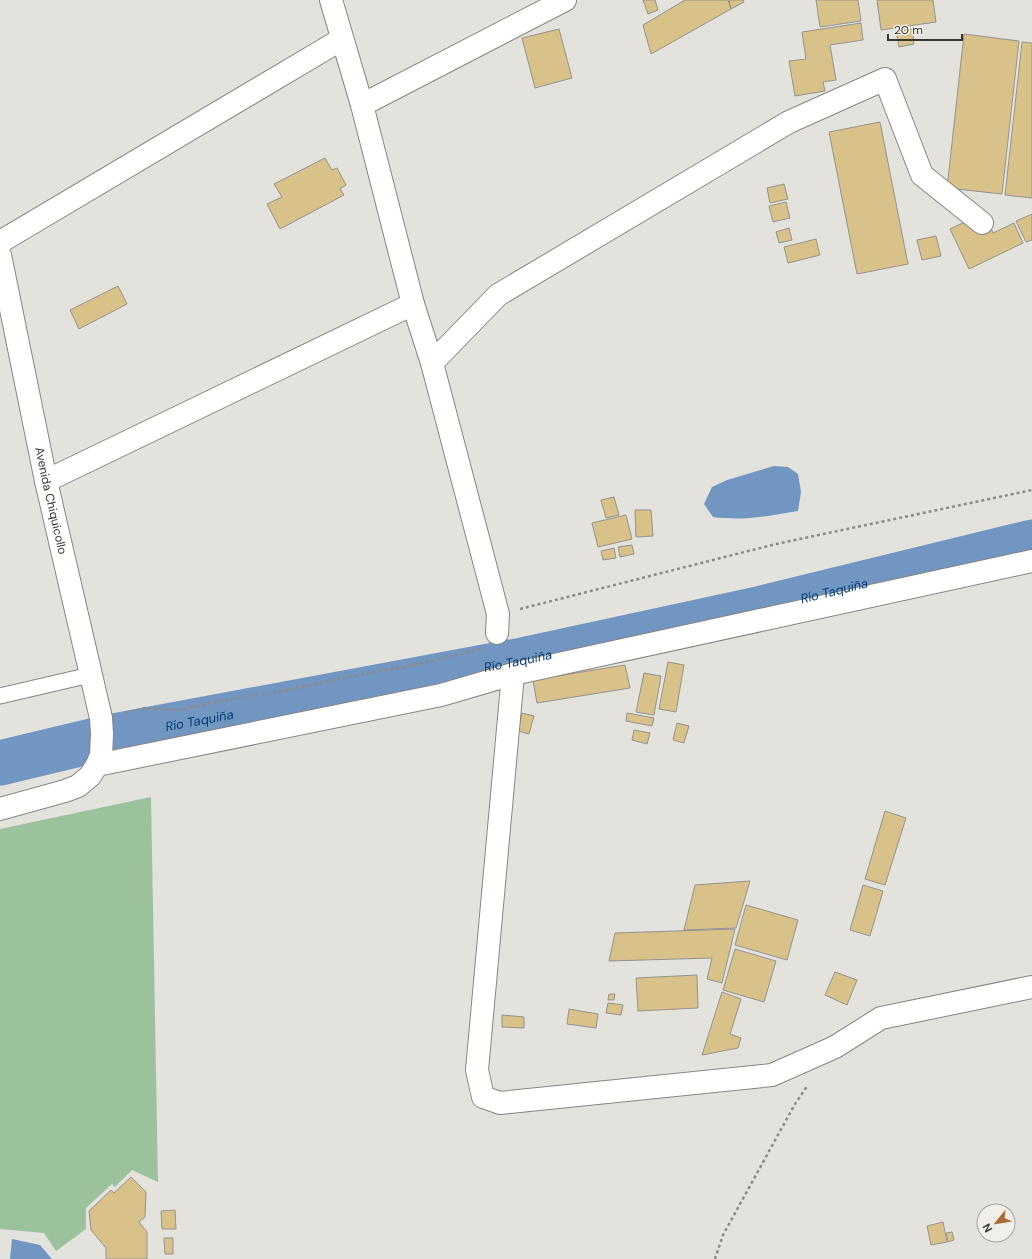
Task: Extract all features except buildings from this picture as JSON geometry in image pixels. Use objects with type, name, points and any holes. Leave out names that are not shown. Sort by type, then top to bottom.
[{"type":"street","points":[[331,0],[362,104],[413,304],[432,364],[497,624]]},
{"type":"street","points":[[362,104],[566,0]]},
{"type":"street","points":[[0,242],[342,39]]},
{"type":"street","points":[[432,364],[498,295],[789,122],[885,79],[922,175],[982,223]]},
{"type":"street","name":"Avenida Chiquicollo","points":[[0,255],[46,481],[90,676],[100,739]]},
{"type":"street","points":[[46,481],[413,304]]},
{"type":"street","points":[[0,809],[50,796],[78,786],[90,776],[100,739],[441,694],[513,674],[1032,561]]},
{"type":"street","points":[[513,674],[477,1070],[483,1097],[500,1104],[772,1076],[835,1047],[881,1018],[1032,987]]},
{"type":"lane","points":[[0,696],[90,676]]},
{"type":"path","points":[[100,739],[118,715],[145,708],[178,710],[225,700],[275,693],[480,650],[497,624],[776,544],[1032,490]]},
{"type":"path","points":[[715,1259],[723,1235],[795,1104],[813,1079]]},
{"type":"green space","points":[[151,797],[158,1182],[132,1170],[115,1187],[112,1184],[86,1208],[86,1229],[56,1251],[44,1233],[0,1229],[0,829]]},
{"type":"water","points":[[774,466],[788,467],[798,474],[801,492],[798,511],[756,517],[724,518],[713,517],[704,504],[712,487],[727,480]]},
{"type":"water","points":[[12,1239],[40,1245],[52,1259],[10,1259]]},
{"type":"waterway","name":"Río Taquiña","points":[[0,763],[113,736],[522,660],[758,609],[1032,542]]}]
